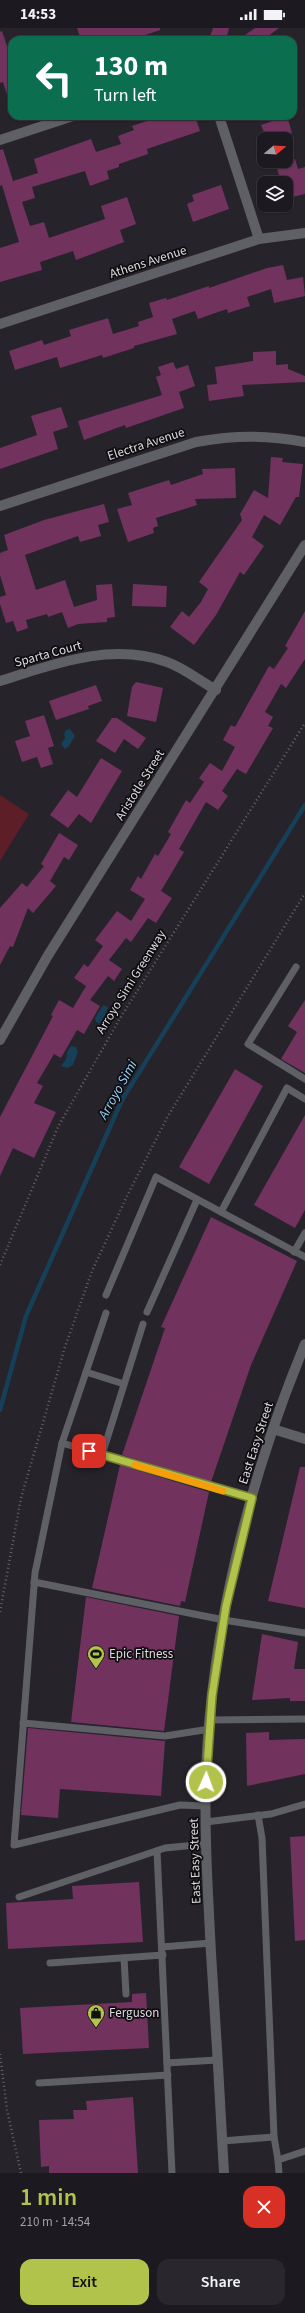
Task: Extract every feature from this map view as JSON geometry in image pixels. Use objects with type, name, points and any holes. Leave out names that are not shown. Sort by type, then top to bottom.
[{"type":"street","points":[[0,140],[62,120]]},
{"type":"street","points":[[220,120],[259,239]]},
{"type":"street","name":"Athens Avenue","points":[[0,324],[259,239],[305,233]]},
{"type":"street","name":"Electra Avenue","points":[[0,506],[196,442],[230,436],[271,436],[305,442]]},
{"type":"street","name":"Aristotle Street","points":[[0,1040],[47,957],[216,690],[305,545]]},
{"type":"street","name":"Sparta Court","points":[[0,681],[65,660],[103,654],[129,655],[168,662],[216,690]]},
{"type":"street","name":"East Easy Street","points":[[224,2173],[206,1844],[206,1806],[210,1724],[224,1620],[245,1520],[273,1429],[305,1344]]},
{"type":"street","points":[[273,1429],[305,1439]]},
{"type":"lane","points":[[296,967],[248,1044],[305,1079]]},
{"type":"lane","points":[[221,1212],[287,1088],[305,1099]]},
{"type":"lane","points":[[106,1295],[156,1177],[305,1257]]},
{"type":"lane","points":[[147,1312],[197,1200]]},
{"type":"lane","points":[[294,1252],[305,1233]]},
{"type":"lane","points":[[106,1313],[62,1443],[34,1582],[14,1845],[180,1805],[206,1806]]},
{"type":"lane","points":[[102,1455],[143,1324]]},
{"type":"lane","points":[[86,1372],[124,1384]]},
{"type":"lane","points":[[62,1443],[252,1498]]},
{"type":"lane","points":[[34,1582],[224,1620],[305,1633]]},
{"type":"lane","points":[[23,1723],[165,1736],[210,1724],[305,1718]]},
{"type":"lane","points":[[206,1822],[258,1815],[305,1804]]},
{"type":"lane","points":[[258,1815],[262,1838],[274,2137],[279,2173]]},
{"type":"lane","points":[[19,1897],[165,1848],[206,1844]]},
{"type":"lane","points":[[157,1851],[172,2173]]},
{"type":"lane","points":[[162,1947],[211,1943]]},
{"type":"lane","points":[[50,1963],[163,1955]]},
{"type":"lane","points":[[124,1958],[126,1994]]},
{"type":"lane","points":[[167,2063],[218,2060]]},
{"type":"lane","points":[[39,2083],[168,2076]]},
{"type":"lane","points":[[222,2142],[274,2137]]},
{"type":"lane","points":[[278,2160],[305,2151]]},
{"type":"path","name":"Arroyo Simi Greenway","points":[[0,1265],[58,1127],[119,1020],[305,724]]},
{"type":"path","points":[[0,2054],[7,2110],[21,2173]]},
{"type":"shaded area","points":[[0,795],[29,814],[0,861]]},
{"type":"water","points":[[70,729],[75,736],[69,746],[65,749],[61,744],[65,738],[64,734],[66,730]]},
{"type":"water","points":[[103,1005],[108,1007],[101,1024],[96,1022],[95,1018]]},
{"type":"water","points":[[71,1046],[76,1047],[78,1052],[73,1065],[67,1068],[61,1066],[66,1059],[67,1052]]},
{"type":"building","points":[[77,28],[160,28],[160,30],[143,36],[80,36]]},
{"type":"building","points":[[213,28],[229,28],[227,36],[210,36]]},
{"type":"building","points":[[255,28],[279,28],[268,36],[244,36]]},
{"type":"building","points":[[2,31],[8,49],[8,98],[3,82],[0,83],[0,32]]},
{"type":"building","points":[[150,120],[196,120],[200,131],[147,149],[148,154],[119,164],[119,167],[107,171],[109,179],[90,186],[85,171],[32,187],[35,198],[22,202],[30,226],[44,222],[49,238],[105,219],[101,206],[127,197],[136,224],[120,230],[124,242],[76,260],[73,251],[40,262],[42,270],[0,282],[0,248],[19,242],[2,185],[0,186],[0,150],[3,149],[13,181],[38,173],[34,159],[91,139],[96,152],[121,144],[118,136],[134,130],[132,126]]},
{"type":"building","points":[[275,120],[288,120],[292,132],[264,132],[261,125]]},
{"type":"building","points":[[295,159],[298,169],[305,167],[305,194],[293,197],[293,176],[279,176],[277,168],[293,168],[293,160]]},
{"type":"building","points":[[221,185],[229,209],[193,222],[187,204],[194,201],[192,195]]},
{"type":"building","points":[[283,265],[287,280],[303,277],[305,296],[274,303],[271,289],[247,297],[250,306],[228,313],[227,309],[198,319],[195,311],[172,319],[177,334],[134,346],[134,348],[103,358],[102,355],[60,368],[57,357],[15,370],[9,351],[42,340],[44,345],[71,336],[69,330],[108,318],[113,334],[139,326],[138,322],[153,317],[149,303],[166,298],[167,300],[209,286],[209,288],[267,268]]},
{"type":"building","points":[[276,351],[276,365],[288,364],[288,369],[305,376],[305,382],[242,385],[244,396],[209,401],[207,385],[217,384],[215,367],[253,361],[253,352]]},
{"type":"building","points":[[173,362],[176,369],[188,365],[195,386],[179,392],[184,408],[126,428],[125,425],[84,440],[78,421],[162,395],[156,377],[161,375],[158,367]]},
{"type":"building","points":[[61,407],[68,427],[53,432],[58,449],[0,469],[0,448],[37,435],[31,416]]},
{"type":"building","points":[[271,457],[283,458],[282,462],[303,464],[299,497],[296,497],[280,525],[264,515],[252,537],[264,546],[244,575],[240,572],[216,615],[194,645],[170,627],[182,611],[189,617],[201,602],[208,589],[199,582],[242,520],[240,514],[254,490],[268,498]]},
{"type":"building","points":[[235,468],[236,498],[195,499],[197,505],[156,518],[158,526],[153,528],[154,533],[128,542],[117,509],[132,505],[128,493],[169,480],[171,485],[203,474],[202,469]]},
{"type":"building","points":[[104,504],[109,522],[98,525],[101,536],[80,542],[78,536],[25,555],[36,590],[65,580],[74,607],[97,600],[96,585],[112,584],[115,617],[107,618],[107,622],[78,624],[68,628],[62,612],[48,617],[47,614],[26,620],[28,628],[17,632],[13,621],[6,623],[0,604],[0,597],[6,595],[0,575],[0,553],[8,550],[4,535],[44,520]]},
{"type":"building","points":[[133,584],[167,586],[166,607],[132,606]]},
{"type":"building","points":[[305,611],[305,659],[286,688],[281,684],[265,712],[273,717],[268,726],[273,728],[246,774],[237,769],[222,791],[228,796],[218,810],[206,802],[179,849],[184,852],[161,891],[172,898],[156,923],[148,918],[131,942],[126,938],[109,960],[122,969],[114,981],[108,976],[90,1000],[100,1006],[84,1034],[77,1030],[61,1058],[54,1054],[37,1083],[43,1086],[34,1103],[56,1112],[34,1158],[13,1148],[0,1176],[0,1117],[53,1016],[51,1015],[59,1000],[73,1008],[86,986],[74,978],[84,964],[88,967],[103,946],[95,940],[117,911],[131,921],[145,899],[130,890],[138,876],[141,879],[155,854],[158,856],[171,834],[168,832],[186,800],[190,803],[204,782],[199,778],[210,763],[222,771],[235,747],[223,740],[231,725],[235,727],[269,666],[274,669],[288,648],[285,646]]},
{"type":"building","points":[[136,682],[163,688],[156,722],[127,716],[132,687]]},
{"type":"building","points":[[96,685],[102,701],[88,706],[89,709],[56,720],[49,701]]},
{"type":"building","points":[[44,715],[54,746],[48,748],[53,764],[41,768],[37,757],[22,762],[15,741],[30,736],[25,721]]},
{"type":"building","points":[[112,718],[117,718],[146,738],[138,749],[124,739],[115,753],[96,741]]},
{"type":"building","points":[[101,758],[122,771],[91,823],[79,814],[68,828],[50,815],[68,790],[77,797]]},
{"type":"building","points":[[59,833],[78,845],[69,860],[64,857],[50,881],[56,886],[33,913],[28,908],[13,947],[10,946],[0,965],[0,908],[22,883],[27,887],[44,866],[41,864]]},
{"type":"building","points":[[305,1000],[305,1073],[281,1059],[297,1032],[288,1026]]},
{"type":"building","points":[[235,1069],[263,1086],[209,1184],[179,1167]]},
{"type":"building","points":[[305,1115],[305,1210],[295,1228],[254,1205]]},
{"type":"building","points":[[211,1217],[297,1261],[251,1365],[211,1482],[122,1455],[165,1328],[161,1327]]},
{"type":"building","points":[[120,1465],[209,1492],[185,1602],[181,1601],[180,1606],[92,1588]]},
{"type":"building","points":[[300,1467],[305,1467],[305,1608],[268,1601]]},
{"type":"building","points":[[86,1597],[179,1616],[164,1731],[71,1722]]},
{"type":"building","points":[[262,1634],[298,1642],[294,1669],[305,1669],[305,1701],[290,1701],[290,1698],[252,1700]]},
{"type":"building","points":[[28,1728],[165,1741],[161,1796],[60,1789],[58,1818],[21,1815]]},
{"type":"building","points":[[269,1732],[269,1740],[305,1739],[305,1774],[247,1786],[246,1733]]},
{"type":"building","points":[[305,1836],[305,1940],[295,1941],[290,1837]]},
{"type":"building","points":[[139,1882],[143,1942],[8,1949],[6,1903],[73,1899],[72,1886]]},
{"type":"building","points":[[146,1993],[149,2048],[23,2054],[20,2008],[132,2002],[132,1994]]},
{"type":"building","points":[[133,2097],[138,2173],[49,2173],[49,2166],[41,2167],[39,2120],[74,2119],[73,2110],[87,2110],[86,2101]]},
{"type":"waterway","name":"Arroyo Simi","points":[[0,1410],[26,1316],[122,1100],[305,805]]},
{"type":"slow traffic","points":[[135,1465],[223,1491]]},
{"type":"place","name":"Epic Fitness","points":[[96,1669]]},
{"type":"place","name":"Ferguson","points":[[96,2028]]},
{"type":"route","points":[[89,1451],[232,1494],[252,1498],[245,1520],[226,1606],[212,1696],[206,1782]]}]
